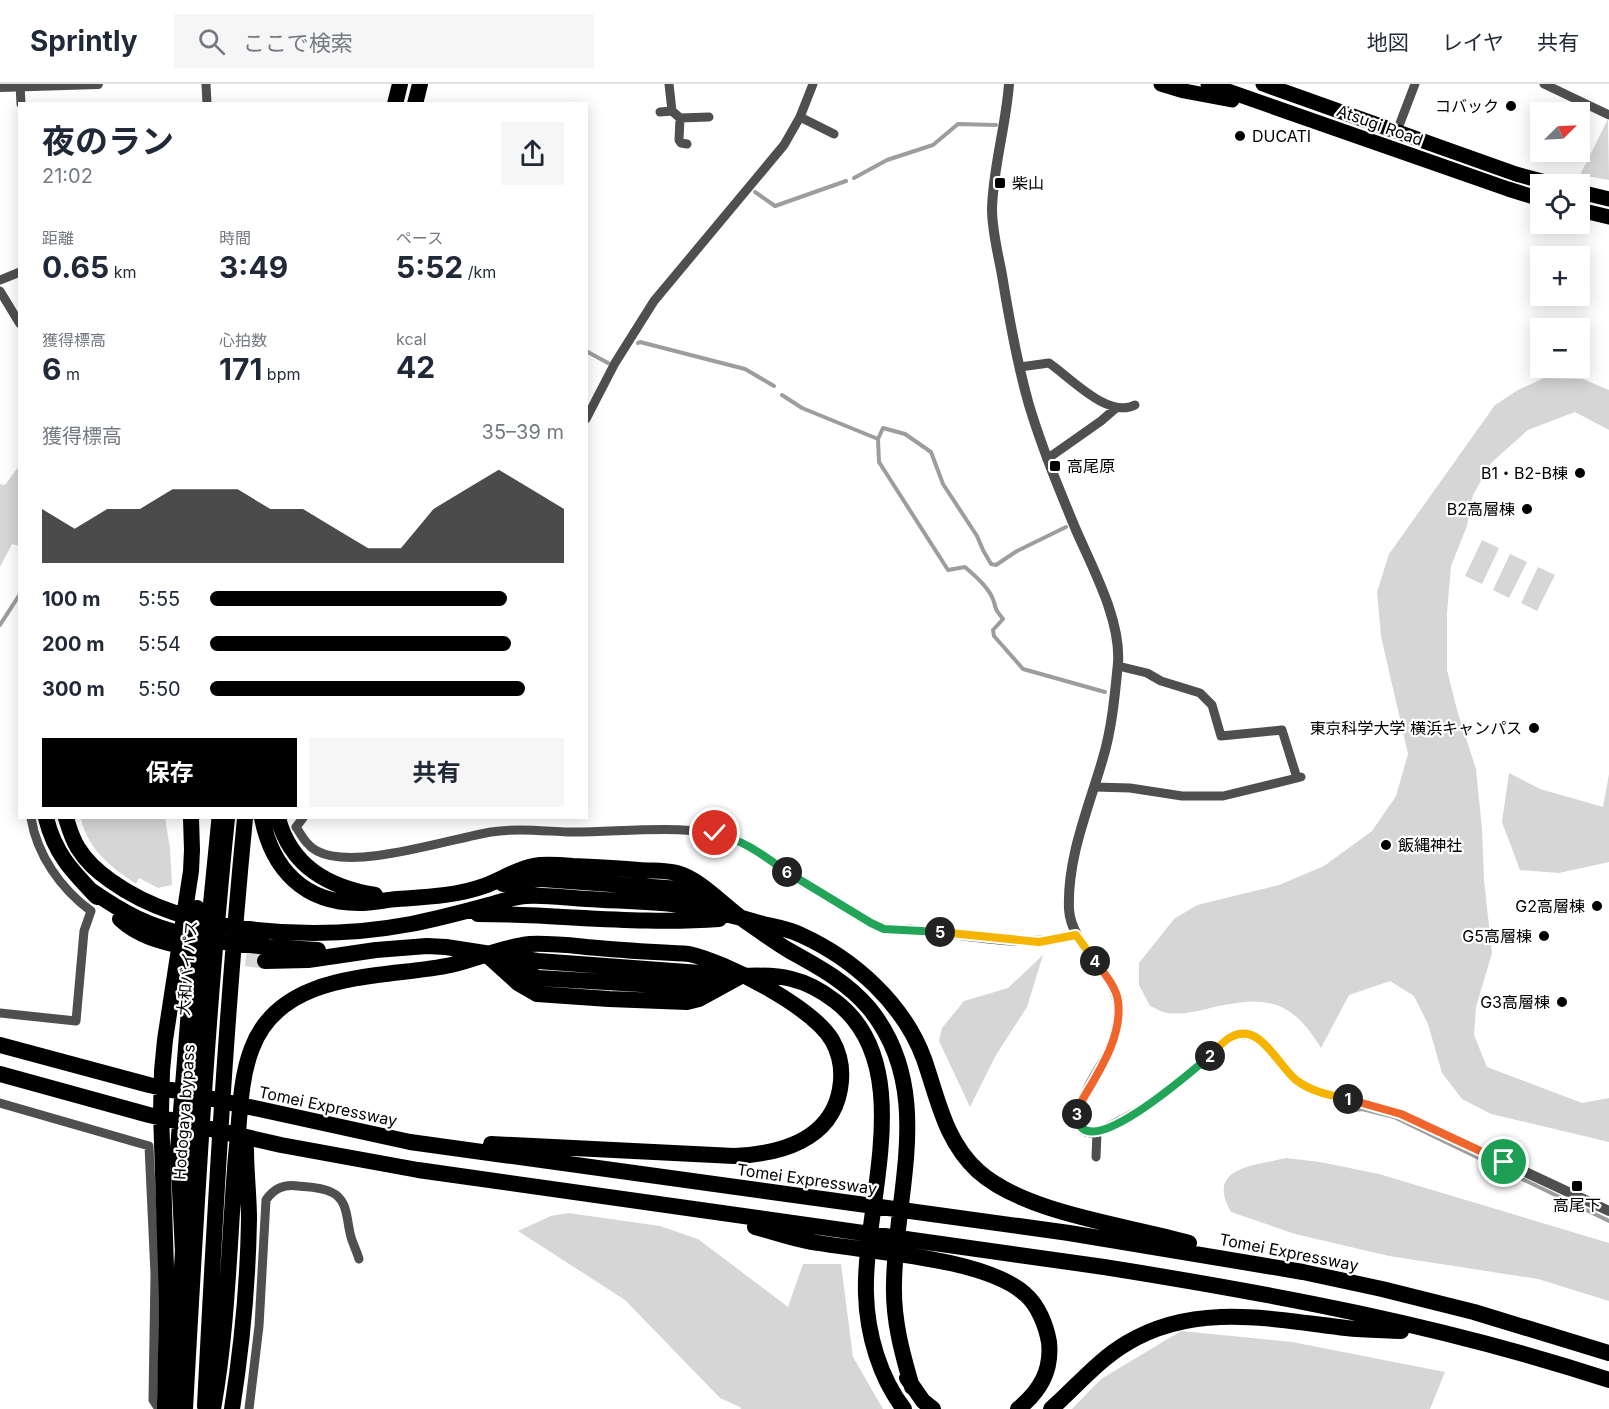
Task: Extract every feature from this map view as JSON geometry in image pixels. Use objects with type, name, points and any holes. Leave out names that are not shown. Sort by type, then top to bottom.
[{"type":"highway","points":[[416,102],[420,84]]},
{"type":"highway","points":[[423,102],[428,84]]},
{"type":"highway","points":[[1161,84],[1184,91],[1285,110]]},
{"type":"highway","name":"Atsugi Road","points":[[1208,84],[1530,196]]},
{"type":"highway","name":"Atsugi Road","points":[[1263,84],[1530,178]]},
{"type":"highway","points":[[1281,84],[1308,99]]},
{"type":"highway","points":[[1590,194],[1609,199]]},
{"type":"highway","points":[[1590,212],[1609,217]]},
{"type":"highway","points":[[46,819],[52,838],[62,858],[89,889],[129,927],[144,936],[242,962]]},
{"type":"highway","points":[[66,819],[78,848],[102,874],[137,897],[193,918],[270,931],[344,932],[412,924],[453,914],[524,888]]},
{"type":"highway","points":[[173,1409],[183,1253],[184,1150],[190,1063],[192,957],[199,894],[192,850],[193,819]]},
{"type":"highway","name":"大和バイパス","points":[[192,957],[199,894],[219,819]]},
{"type":"highway","name":"Hodogaya bypass","points":[[185,1409],[199,1152],[213,960],[227,819]]},
{"type":"highway","points":[[205,1409],[218,1146],[245,819]]},
{"type":"highway","points":[[212,1409],[222,1356],[235,1159],[243,903],[252,819]]},
{"type":"highway","points":[[262,819],[266,835],[285,872],[306,890],[339,902],[366,903],[524,888],[680,905],[741,918],[802,935],[847,963],[886,997],[902,1016],[923,1058],[942,1118],[951,1138],[965,1157],[993,1183],[1018,1196],[1067,1212],[1183,1241],[1262,1264]]},
{"type":"highway","points":[[278,819],[290,845],[309,870],[349,890],[397,899]]},
{"type":"highway","points":[[453,914],[526,868],[541,865],[612,867],[677,873],[692,880],[741,918],[788,950],[830,973],[870,1009],[892,1049],[905,1088],[907,1154],[895,1263],[895,1314],[898,1338],[912,1387],[933,1409]]},
{"type":"highway","points":[[89,889],[116,908],[146,923],[206,939],[302,950],[376,950]]},
{"type":"highway","points":[[453,914],[534,914],[680,922],[741,918]]},
{"type":"highway","points":[[238,1071],[263,1028],[279,1011],[303,994],[342,981],[452,964],[485,953],[528,944],[688,954],[707,958],[801,1008],[819,1023],[832,1041],[840,1061],[841,1078],[838,1098],[827,1120],[805,1140],[760,1154],[734,1155],[410,1142]]},
{"type":"highway","points":[[265,961],[308,960],[376,950],[427,946],[446,947],[485,953],[518,982],[537,994],[687,1002],[699,999],[741,976],[766,974],[785,976],[805,982],[827,994],[856,1021],[867,1038],[874,1055],[882,1090],[882,1110],[866,1260],[866,1297],[874,1346],[883,1372],[895,1397],[904,1409]]},
{"type":"highway","points":[[165,1409],[167,1299],[161,1112],[163,1060],[192,957]]},
{"type":"highway","name":"Tomei Expressway","points":[[0,1045],[149,1085],[410,1142],[912,1210],[1262,1264],[1394,1292],[1522,1326],[1609,1353]]},
{"type":"highway","points":[[0,1074],[149,1115],[281,1145],[418,1170],[692,1209],[856,1240],[907,1256],[994,1275],[1025,1294],[1038,1310],[1048,1335],[1050,1351],[1038,1391],[1018,1409]]},
{"type":"highway","points":[[232,1409],[244,1317],[248,1252],[248,1188],[235,1159]]},
{"type":"highway","points":[[856,1240],[910,1239],[1216,1285],[1385,1319],[1515,1352],[1609,1380]]},
{"type":"highway","points":[[1051,1409],[1101,1362],[1125,1344],[1146,1333],[1187,1320],[1217,1316],[1262,1316],[1349,1328],[1443,1334]]},
{"type":"street","points":[[0,87],[98,84]]},
{"type":"street","points":[[206,84],[207,102]]},
{"type":"street","points":[[669,84],[672,111]]},
{"type":"street","points":[[588,414],[615,363],[654,301],[783,145],[800,117],[813,84]]},
{"type":"street","points":[[1009,84],[992,211],[1004,289],[1029,403],[1047,459],[1115,626],[1118,650],[1118,666],[1107,740],[1076,850],[1070,891],[1069,909],[1076,935],[1108,979],[1118,1000],[1118,1015],[1112,1045],[1080,1104],[1077,1115],[1081,1129],[1097,1132],[1147,1106],[1178,1083],[1230,1038],[1248,1035],[1266,1046],[1286,1071],[1310,1089],[1383,1107],[1401,1114],[1609,1211]]},
{"type":"street","points":[[1397,131],[1415,84]]},
{"type":"street","points":[[1544,84],[1609,115]]},
{"type":"street","points":[[20,86],[21,102]]},
{"type":"street","points":[[660,112],[672,111],[681,118],[709,117]]},
{"type":"street","points":[[800,117],[834,134]]},
{"type":"street","points":[[681,118],[679,140],[687,144]]},
{"type":"street","points":[[0,280],[18,273]]},
{"type":"street","points":[[0,291],[18,321]]},
{"type":"street","points":[[1020,367],[1049,363],[1094,397],[1116,408],[1125,409],[1135,405]]},
{"type":"street","points":[[1047,459],[1116,408]]},
{"type":"street","points":[[1094,787],[1130,788],[1182,796],[1223,796],[1299,777],[1282,730],[1221,736],[1212,705],[1200,693],[1161,681],[1147,673],[1118,666]]},
{"type":"street","points":[[0,1013],[75,1020],[84,931],[91,911],[72,895],[51,867],[39,844],[31,819]]},
{"type":"street","points":[[302,819],[296,827],[309,845],[317,852],[337,856],[379,856],[491,832],[514,830],[704,831],[744,843],[801,882],[884,929],[925,929],[1004,940],[1039,942],[1076,935]]},
{"type":"street","points":[[0,1103],[149,1146],[155,1274],[153,1400],[159,1409]]},
{"type":"street","points":[[1096,1157],[1097,1132]]},
{"type":"street","points":[[249,1409],[258,1336],[266,1200],[270,1193],[288,1185],[326,1190],[339,1197],[345,1206],[351,1236],[359,1259]]},
{"type":"shaded area","points":[[1608,119],[1609,180],[1590,177],[1590,174],[1580,174],[1586,162],[1590,162],[1590,155]]},
{"type":"shaded area","points":[[1544,378],[1583,379],[1609,390],[1609,430],[1575,412],[1528,430],[1491,463],[1473,495],[1467,526],[1451,566],[1447,613],[1447,670],[1476,769],[1492,953],[1476,1007],[1474,1035],[1487,1067],[1582,1103],[1609,1098],[1609,1142],[1491,1114],[1462,1099],[1442,1073],[1428,1024],[1414,996],[1390,981],[1349,995],[1321,1048],[1299,1019],[1276,1005],[1249,1002],[1191,1012],[1167,1013],[1150,1006],[1139,985],[1139,963],[1174,919],[1197,905],[1279,885],[1324,866],[1372,831],[1396,796],[1408,754],[1381,636],[1377,592],[1389,554],[1495,405],[1518,390]]},
{"type":"shaded area","points":[[18,467],[18,546],[12,544],[0,567],[0,484],[5,485]]},
{"type":"shaded area","points":[[1482,540],[1499,548],[1482,584],[1465,576]]},
{"type":"shaded area","points":[[1510,554],[1527,562],[1509,598],[1493,590]]},
{"type":"shaded area","points":[[1538,567],[1555,575],[1537,611],[1521,603]]},
{"type":"shaded area","points":[[1509,773],[1540,789],[1603,807],[1609,774],[1609,862],[1559,873],[1520,870],[1502,822]]},
{"type":"shaded area","points":[[81,819],[165,819],[170,848],[172,885],[158,888],[139,878],[136,884],[101,856],[84,829]]},
{"type":"shaded area","points":[[1043,955],[1027,1007],[996,1055],[970,1107],[939,1041],[942,1028],[964,1001],[1008,988]]},
{"type":"shaded area","points":[[1286,1158],[1320,1162],[1379,1174],[1609,1243],[1609,1301],[1538,1279],[1389,1256],[1295,1234],[1231,1212],[1225,1197],[1224,1186],[1229,1177],[1248,1167]]},
{"type":"shaded area","points":[[568,1213],[660,1226],[698,1239],[788,1307],[803,1264],[841,1264],[853,1357],[883,1409],[741,1409],[720,1398],[625,1300],[518,1231],[551,1216]]},
{"type":"shaded area","points":[[1181,1331],[1292,1342],[1445,1372],[1430,1409],[1072,1409],[1101,1379]]},
{"type":"waterway","points":[[854,178],[887,160],[933,145],[958,124],[996,125]]},
{"type":"waterway","points":[[755,192],[775,206],[846,181]]},
{"type":"waterway","points":[[638,343],[745,369],[774,386]]},
{"type":"waterway","points":[[588,352],[608,363]]},
{"type":"waterway","points":[[782,395],[802,408],[878,439]]},
{"type":"waterway","points":[[1066,527],[1017,551],[996,565],[991,564],[977,536],[943,484],[931,452],[905,434],[883,428],[878,439],[879,462],[948,570],[965,567],[989,592],[1003,619],[993,630],[994,636],[1023,669],[1105,692]]},
{"type":"waterway","points":[[0,625],[18,597]]},
{"type":"waterway","points":[[1349,1111],[1362,1109],[1394,1117],[1609,1221]]},
{"type":"tunnel","points":[[246,958],[265,961]]},
{"type":"place","name":"コバック","points":[[1511,106]]},
{"type":"place","name":"DUCATI","points":[[1240,136]]},
{"type":"place","name":"柴山","points":[[1000,183]]},
{"type":"place","name":"高尾原","points":[[1055,466]]},
{"type":"place","name":"B1・B2-B棟","points":[[1580,473]]},
{"type":"place","name":"B2高層棟","points":[[1527,509]]},
{"type":"place","name":"東京科学大学 横浜キャンパス","points":[[1534,728]]},
{"type":"place","name":"飯縄神社","points":[[1386,845]]},
{"type":"place","name":"G2高層棟","points":[[1597,906]]},
{"type":"place","name":"G5高層棟","points":[[1544,936]]},
{"type":"place","name":"G3高層棟","points":[[1562,1002]]},
{"type":"place","name":"高尾下","points":[[1577,1186]]},
{"type":"route","points":[[715,833],[735,839],[759,851],[801,882],[884,929],[925,929],[1004,940],[1039,942],[1076,935],[1108,979],[1118,1000],[1118,1015],[1112,1045],[1080,1104],[1077,1115],[1079,1126],[1084,1131],[1093,1133],[1104,1130],[1130,1116],[1178,1083],[1230,1038],[1248,1035],[1266,1046],[1286,1071],[1310,1089],[1322,1094],[1383,1107],[1504,1162]]}]
